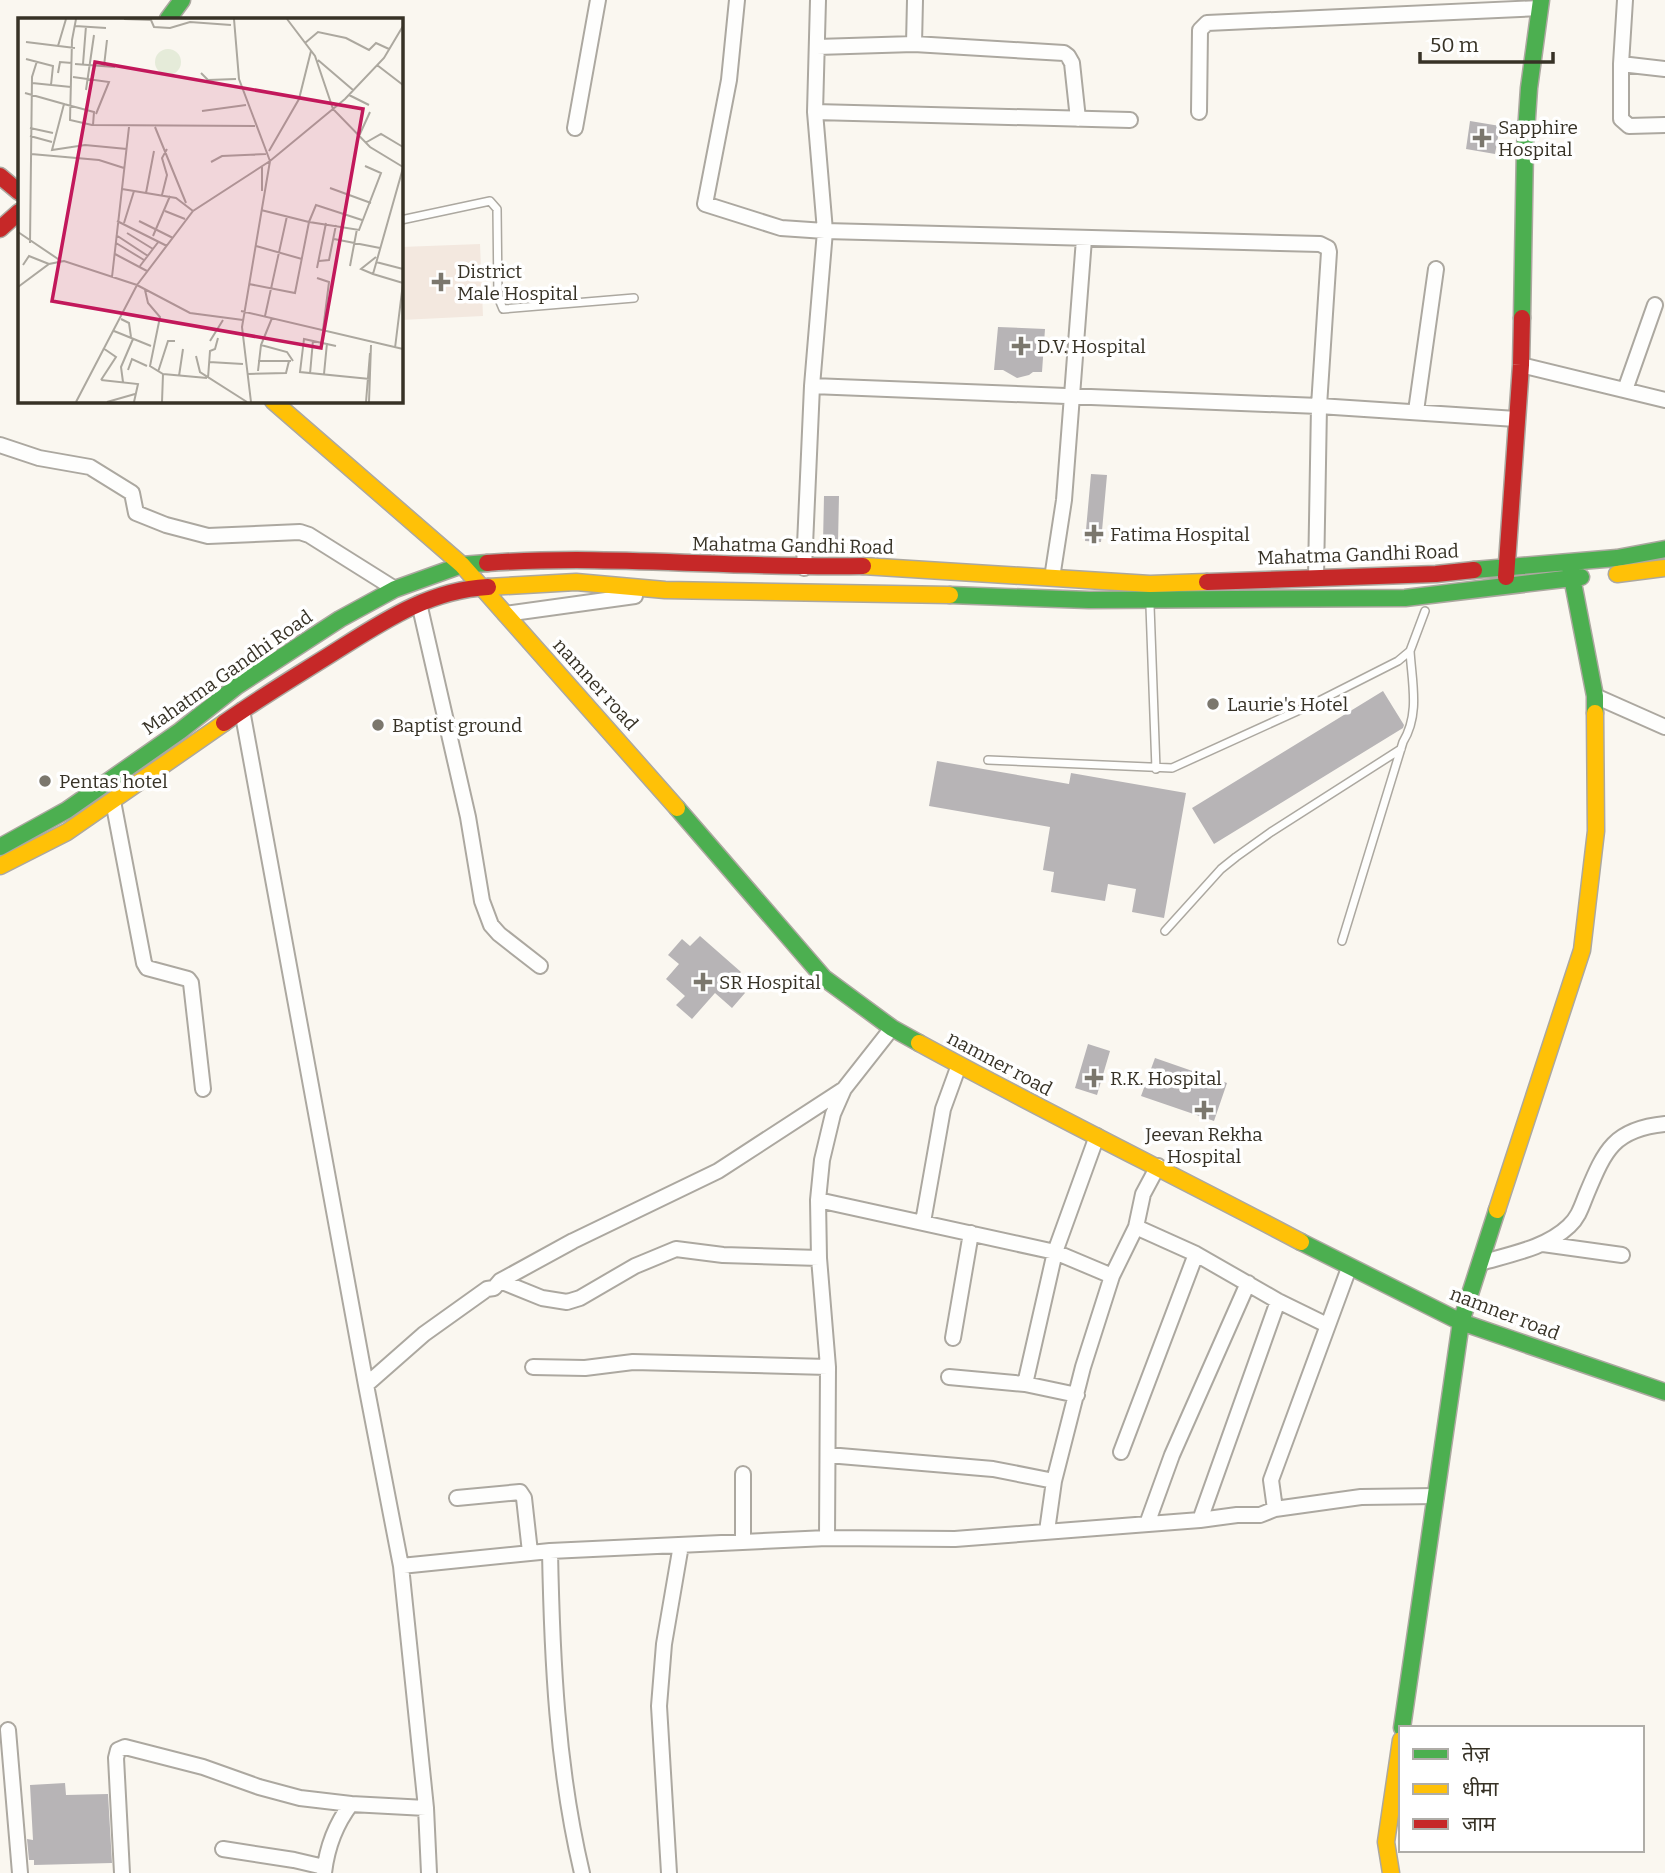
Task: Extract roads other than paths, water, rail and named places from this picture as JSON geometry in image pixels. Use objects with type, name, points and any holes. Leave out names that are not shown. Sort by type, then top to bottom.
[{"type":"main road","points":[[169,18],[182,0]]},
{"type":"main road","points":[[1507,585],[1506,566],[1521,365],[1525,147],[1529,88],[1540,4]]},
{"type":"main road","points":[[0,176],[18,191]]},
{"type":"main road","points":[[0,229],[18,213]]},
{"type":"main road","name":"namner road","points":[[274,402],[462,565],[601,720],[824,978],[892,1028],[1349,1268],[1461,1322],[1665,1392]]},
{"type":"main road","name":"Mahatma Gandhi Road","points":[[0,866],[67,832],[242,710],[397,613],[465,588],[576,582],[673,590],[844,592],[1089,600],[1405,598],[1507,585],[1617,558],[1665,550]]},
{"type":"main road","name":"Mahatma Gandhi Road","points":[[0,847],[67,810],[180,731],[237,686],[340,619],[395,589],[462,565],[517,561],[636,561],[804,568],[875,566],[1150,584],[1436,574],[1506,566],[1570,570],[1665,568]]},
{"type":"main road","points":[[1402,1726],[1461,1322],[1582,950],[1596,831],[1595,696],[1570,570]]},
{"type":"main road","points":[[1387,1869],[1386,1842],[1399,1754]]},
{"type":"street","points":[[575,128],[598,0]]},
{"type":"street","points":[[737,0],[729,80],[705,204],[781,228],[1320,244],[1328,248],[1319,406],[1316,578]]},
{"type":"street","points":[[804,568],[812,386],[825,231],[815,112],[818,0]]},
{"type":"street","points":[[915,0],[915,44]]},
{"type":"street","points":[[1625,0],[1621,64],[1623,122],[1629,126],[1665,125]]},
{"type":"street","points":[[1199,112],[1200,30],[1207,23],[1540,4]]},
{"type":"street","points":[[817,47],[915,44],[1064,53],[1072,63],[1078,119]]},
{"type":"street","points":[[1621,64],[1665,69]]},
{"type":"street","points":[[815,112],[1130,120]]},
{"type":"street","points":[[1056,578],[1084,239]]},
{"type":"street","points":[[1416,411],[1436,269]]},
{"type":"street","points":[[1625,390],[1655,305]]},
{"type":"street","points":[[1521,365],[1665,400]]},
{"type":"street","points":[[812,386],[1319,406],[1516,419]]},
{"type":"street","points":[[0,445],[39,458],[90,467],[132,493],[136,513],[166,525],[208,536],[300,532],[395,589]]},
{"type":"street","points":[[505,614],[673,590]]},
{"type":"street","points":[[419,603],[468,817],[482,901],[491,925],[499,934],[540,966]]},
{"type":"street","points":[[1595,696],[1665,727]]},
{"type":"street","points":[[242,710],[401,1566],[426,1808],[429,1873]]},
{"type":"street","points":[[113,800],[144,963],[147,968],[188,979],[191,983],[203,1089]]},
{"type":"street","points":[[827,1538],[828,1367],[819,1258],[818,1200],[822,1160],[833,1114],[844,1089],[892,1028]]},
{"type":"street","points":[[923,1222],[943,1109],[959,1065]]},
{"type":"street","points":[[366,1385],[424,1334],[500,1281],[573,1241],[718,1171],[844,1089]]},
{"type":"street","points":[[1480,1263],[1543,1244],[1569,1226],[1578,1216],[1601,1161],[1613,1143],[1645,1126],[1665,1124]]},
{"type":"street","points":[[1025,1384],[1055,1252],[1097,1136]]},
{"type":"street","points":[[1047,1531],[1054,1481],[1083,1367],[1112,1276],[1136,1227],[1143,1194],[1158,1166]]},
{"type":"street","points":[[818,1200],[1055,1252],[1112,1276]]},
{"type":"street","points":[[1136,1227],[1196,1254],[1326,1325]]},
{"type":"street","points":[[953,1338],[971,1233]]},
{"type":"street","points":[[1543,1244],[1622,1255]]},
{"type":"street","points":[[500,1281],[542,1298],[567,1302],[580,1298],[635,1266],[670,1250],[723,1255],[819,1258]]},
{"type":"street","points":[[1121,1452],[1196,1254]]},
{"type":"street","points":[[1275,1509],[1271,1480],[1349,1268]]},
{"type":"street","points":[[1147,1524],[1172,1455],[1248,1283]]},
{"type":"street","points":[[1200,1520],[1278,1301]]},
{"type":"street","points":[[533,1367],[585,1368],[634,1362],[828,1367]]},
{"type":"street","points":[[949,1377],[1025,1384],[1077,1395]]},
{"type":"street","points":[[828,1455],[993,1469],[1054,1481]]},
{"type":"street","points":[[743,1474],[743,1542]]},
{"type":"street","points":[[457,1497],[520,1492],[524,1498],[530,1552]]},
{"type":"street","points":[[401,1566],[530,1552],[827,1538],[955,1539],[1200,1520],[1237,1514],[1260,1515],[1275,1509],[1361,1497],[1436,1496]]},
{"type":"street","points":[[669,1873],[659,1706],[664,1644],[681,1545]]},
{"type":"street","points":[[551,1551],[552,1642],[558,1717],[574,1839],[582,1873]]},
{"type":"street","points":[[8,1730],[7,1802],[20,1873]]},
{"type":"street","points":[[122,1873],[116,1758],[121,1749],[131,1748],[203,1767],[300,1798],[426,1808]]},
{"type":"street","points":[[223,1849],[294,1860],[324,1870],[326,1853],[339,1821],[351,1804]]},
{"type":"lane","points":[[402,220],[490,201],[494,204],[497,209],[498,297],[503,309],[635,298]]},
{"type":"lane","points":[[1150,599],[1156,769]]},
{"type":"lane","points":[[1342,941],[1401,749],[1410,730],[1415,710],[1410,651],[1425,611]]},
{"type":"lane","points":[[988,760],[1172,768],[1315,703],[1398,661],[1410,651]]},
{"type":"lane","points":[[1165,931],[1221,869],[1236,857],[1401,749]]},
{"type":"place","name":"Sapphire Hospital","points":[[1482,138]]},
{"type":"place","name":"District Male Hospital","points":[[441,282]]},
{"type":"place","name":"D.V. Hospital","points":[[1021,346]]},
{"type":"place","name":"Fatima Hospital","points":[[1094,534]]},
{"type":"place","name":"Laurie's Hotel","points":[[1213,704]]},
{"type":"place","name":"Baptist ground","points":[[378,725]]},
{"type":"place","name":"Pentas hotel","points":[[45,781]]},
{"type":"place","name":"SR Hospital","points":[[703,982]]},
{"type":"place","name":"R.K. Hospital","points":[[1094,1078]]},
{"type":"place","name":"Jeevan Rekha Hospital","points":[[1204,1110]]}]
